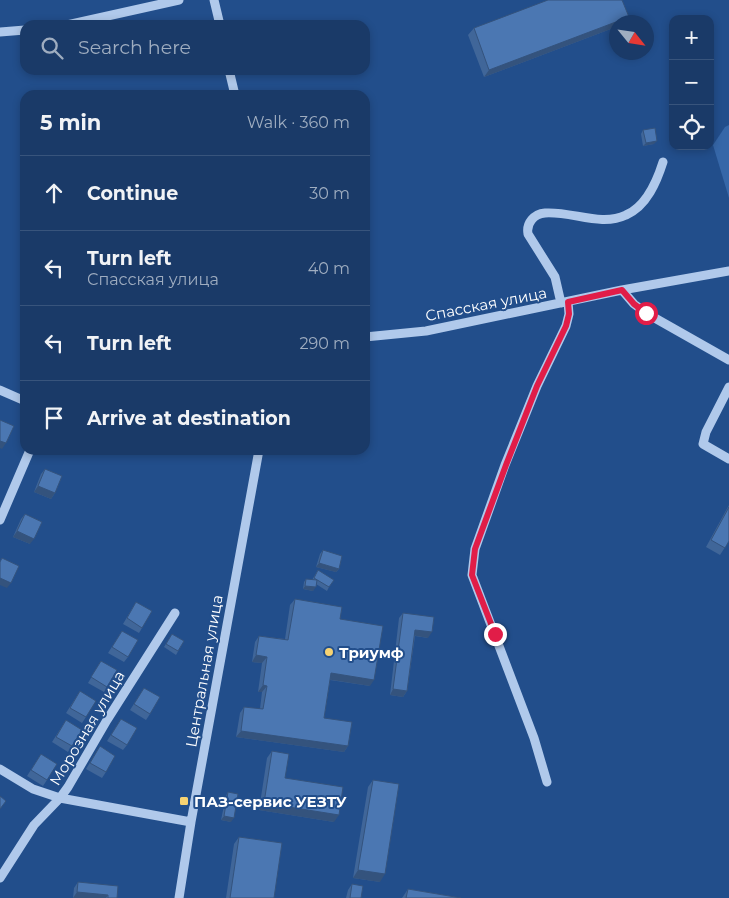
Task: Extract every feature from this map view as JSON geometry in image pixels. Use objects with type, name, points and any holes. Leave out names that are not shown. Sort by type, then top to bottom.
[{"type":"street","points":[[89,20],[179,0]]},
{"type":"street","points":[[214,0],[219,20]]},
{"type":"street","points":[[0,32],[20,30]]},
{"type":"street","points":[[231,75],[234,90]]},
{"type":"street","points":[[547,782],[534,738],[472,575],[475,549],[512,448],[537,386],[566,326],[569,314],[555,277],[528,234],[528,230],[534,216],[545,213],[608,219],[620,218],[629,214],[639,206],[654,186],[663,162]]},
{"type":"street","name":"Спасская улица","points":[[370,336],[426,330],[622,290],[729,271]]},
{"type":"street","points":[[622,290],[634,304],[646,313],[729,360]]},
{"type":"street","points":[[729,387],[706,432],[703,444],[729,459]]},
{"type":"street","points":[[0,390],[20,399]]},
{"type":"street","points":[[0,520],[28,455]]},
{"type":"street","name":"Центральная улица","points":[[179,898],[191,822],[258,455]]},
{"type":"street","name":"Морозная улица","points":[[0,878],[34,825],[60,798],[106,720],[175,613]]},
{"type":"street","points":[[0,768],[33,790],[60,798],[191,822]]},
{"type":"shaded area","points":[[729,125],[729,198],[714,148],[714,144],[725,127]]},
{"type":"building","points":[[548,0],[622,0],[628,15],[609,15],[609,25],[489,70],[474,28]]},
{"type":"building","points":[[655,128],[657,141],[646,143],[643,130]]},
{"type":"building","points":[[0,420],[14,426],[6,443],[0,441]]},
{"type":"building","points":[[45,469],[62,476],[55,493],[38,486]]},
{"type":"building","points":[[729,507],[729,541],[725,548],[711,540]]},
{"type":"building","points":[[25,514],[42,522],[34,539],[17,531]]},
{"type":"building","points":[[323,550],[342,556],[339,569],[319,563]]},
{"type":"building","points":[[2,558],[19,566],[11,583],[0,578],[0,562]]},
{"type":"building","points":[[318,570],[334,580],[329,587],[314,578]]},
{"type":"building","points":[[306,579],[317,580],[316,587],[305,586]]},
{"type":"building","points":[[295,599],[342,607],[340,619],[383,626],[374,680],[331,673],[324,718],[352,722],[348,746],[241,731],[244,707],[263,709],[267,686],[263,685],[267,657],[256,655],[259,636],[288,640]]},
{"type":"building","points":[[136,602],[152,611],[142,628],[127,618]]},
{"type":"building","points":[[403,613],[434,617],[432,632],[415,630],[407,691],[393,689]]},
{"type":"building","points":[[122,631],[138,640],[128,657],[112,647]]},
{"type":"building","points":[[172,634],[184,641],[178,651],[166,644]]},
{"type":"building","points":[[101,661],[117,670],[107,687],[91,677]]},
{"type":"building","points":[[144,688],[160,697],[150,714],[134,704]]},
{"type":"building","points":[[80,691],[96,701],[86,717],[70,708]]},
{"type":"building","points":[[121,719],[137,728],[127,745],[111,735]]},
{"type":"building","points":[[66,720],[82,730],[72,746],[56,737]]},
{"type":"building","points":[[100,746],[115,756],[106,772],[90,763]]},
{"type":"building","points":[[272,751],[289,754],[285,778],[343,787],[339,815],[264,803]]},
{"type":"building","points":[[41,754],[57,764],[47,780],[31,770]]},
{"type":"building","points":[[373,780],[399,784],[385,874],[358,870]]},
{"type":"building","points":[[228,792],[238,794],[234,818],[224,816]]},
{"type":"building","points":[[0,796],[6,801],[0,809]]},
{"type":"building","points":[[239,837],[282,843],[274,898],[230,898]]},
{"type":"building","points":[[78,882],[118,886],[117,898],[108,898],[108,895],[77,892]]},
{"type":"building","points":[[352,884],[363,886],[361,898],[350,898]]},
{"type":"building","points":[[408,889],[461,898],[406,898]]},
{"type":"place","name":"Триумф","points":[[329,652]]},
{"type":"place","name":"ПАЗ-сервис УЕЗТУ","points":[[184,801]]},
{"type":"route","points":[[495,634],[472,575],[475,549],[537,386],[568,321],[568,302],[622,290],[634,304],[646,313]]}]
